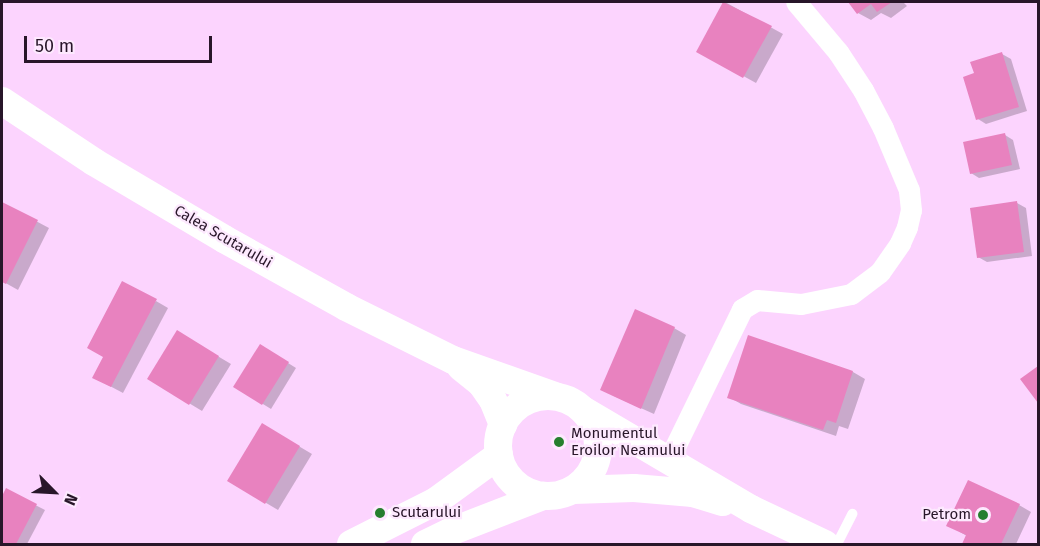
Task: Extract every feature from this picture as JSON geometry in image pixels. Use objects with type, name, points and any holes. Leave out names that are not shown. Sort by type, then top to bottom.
[{"type":"main road","name":"Calea Scutarului","points":[[2,101],[94,162],[224,239],[346,307],[453,360],[555,396]]},
{"type":"main road","name":"Calea Scutarului","points":[[453,360],[481,382],[493,400],[503,424]]},
{"type":"main road","points":[[583,410],[592,422],[598,437],[598,452],[590,474],[573,490],[559,496],[543,496],[527,492],[514,483],[504,471],[499,455],[499,440],[503,424],[512,411],[524,402],[539,397],[555,396],[570,401],[751,509],[825,544]]},
{"type":"main road","points":[[351,544],[436,501],[499,455]]},
{"type":"main road","points":[[573,490],[634,488],[693,494],[751,509]]},
{"type":"main road","points":[[425,544],[543,496]]},
{"type":"street","points":[[669,459],[742,309],[757,300],[801,304],[851,294],[880,272],[900,243],[907,227],[911,210],[909,190],[883,128],[863,90],[838,52],[796,2]]},
{"type":"lane","points":[[837,544],[852,514]]},
{"type":"building","points":[[723,2],[772,26],[743,78],[696,52]]},
{"type":"building","points":[[848,2],[892,2],[877,12],[871,4],[857,14]]},
{"type":"building","points":[[1002,52],[1019,107],[976,120],[963,77],[974,73],[970,62]]},
{"type":"building","points":[[1005,133],[1012,165],[970,174],[963,142]]},
{"type":"building","points":[[1017,201],[1024,252],[977,258],[970,208]]},
{"type":"building","points":[[2,202],[38,220],[6,284],[2,282]]},
{"type":"building","points":[[122,281],[157,299],[111,387],[92,378],[103,357],[87,348]]},
{"type":"building","points":[[635,309],[675,327],[641,409],[600,390]]},
{"type":"building","points":[[177,330],[219,356],[189,405],[147,379]]},
{"type":"building","points":[[748,335],[853,371],[836,423],[827,420],[823,430],[727,398]]},
{"type":"building","points":[[260,344],[289,362],[262,405],[233,387]]},
{"type":"building","points":[[1038,366],[1038,403],[1020,379]]},
{"type":"building","points":[[262,423],[300,446],[265,504],[227,481]]},
{"type":"building","name":"Petrom","points":[[968,480],[1020,504],[1001,544],[962,544],[966,535],[946,526]]},
{"type":"building","points":[[6,488],[37,504],[16,544],[2,544],[2,496]]},
{"type":"place","name":"Monumentul Eroilor Neamului","points":[[559,442]]},
{"type":"place","name":"Scutarului","points":[[380,513]]},
{"type":"place","name":"Petrom","points":[[983,515]]}]
